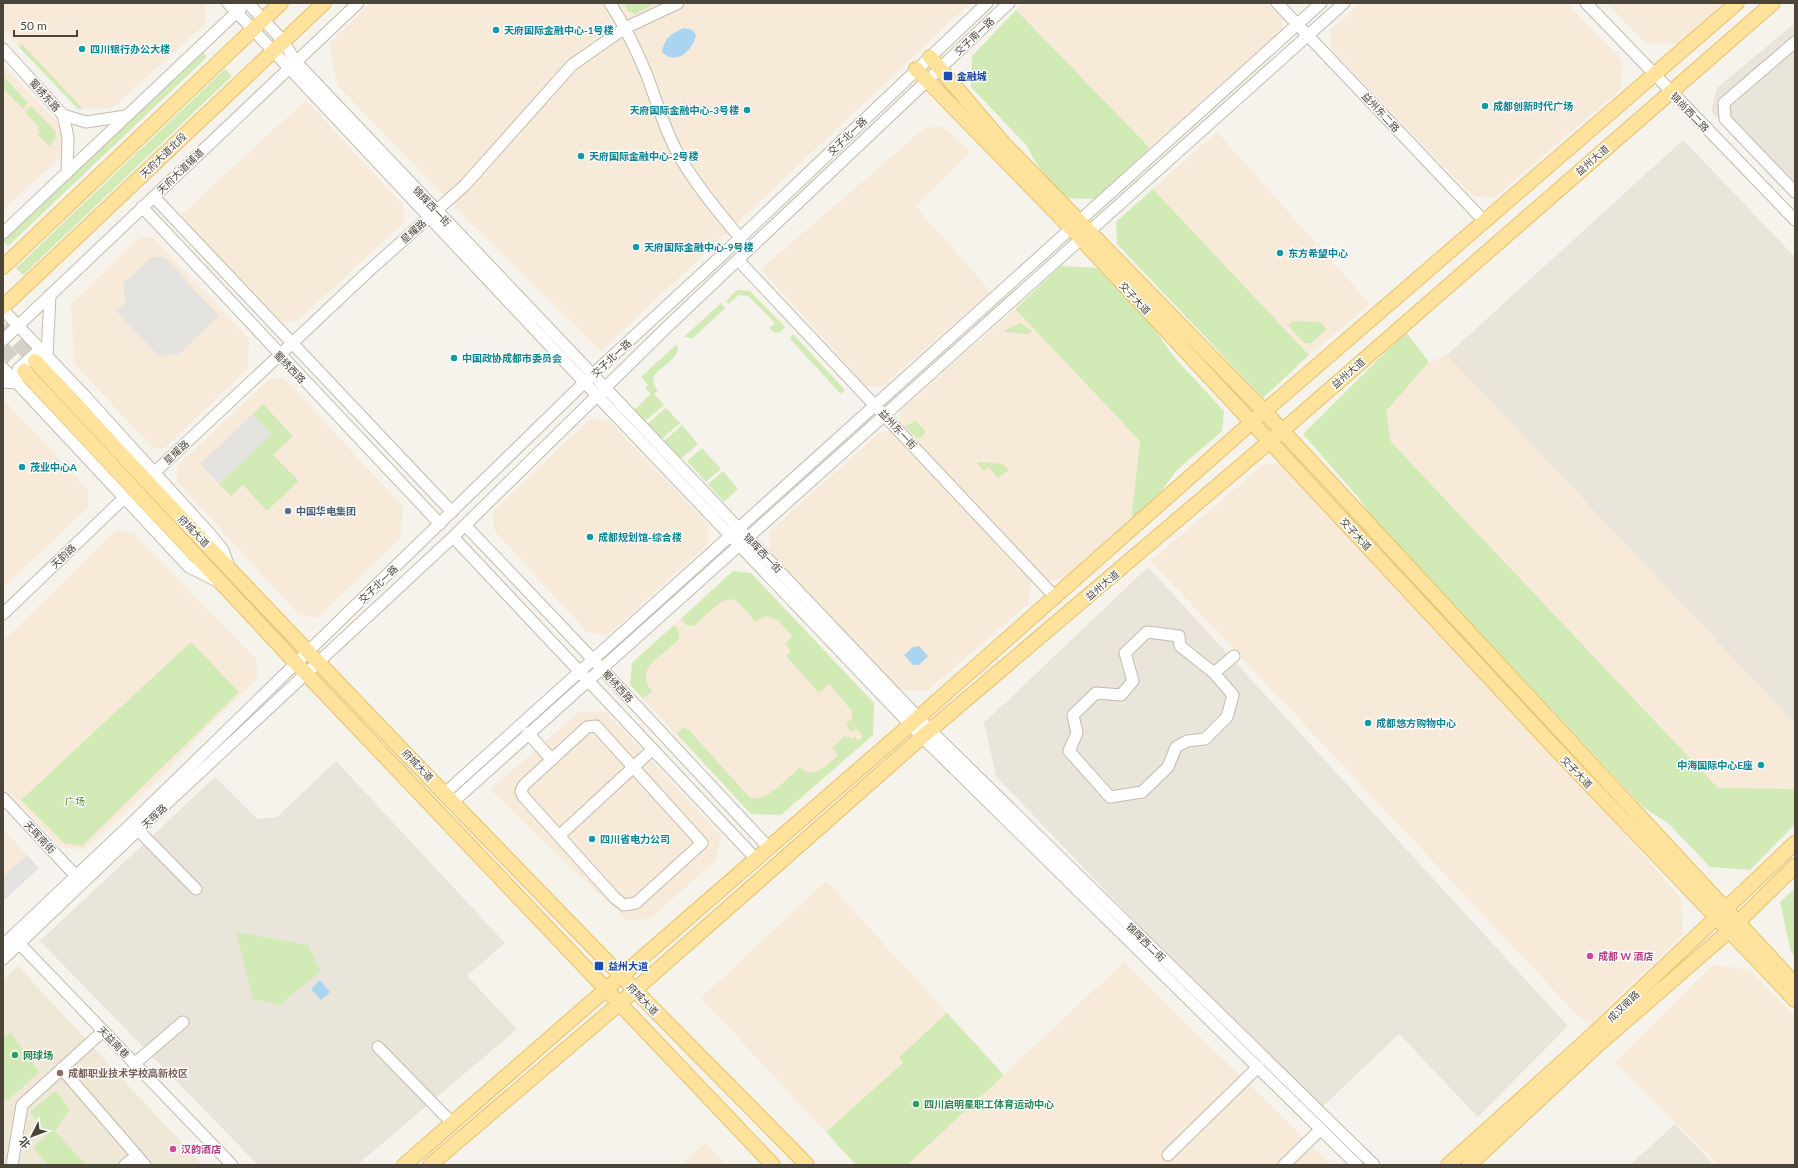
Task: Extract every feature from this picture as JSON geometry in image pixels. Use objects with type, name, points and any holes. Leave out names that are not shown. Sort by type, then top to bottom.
[{"type":"main road","points":[[3,267],[281,3]]},
{"type":"main road","name":"天府大道北段","points":[[3,309],[324,3]]},
{"type":"main road","name":"益州大道","points":[[404,1165],[915,722],[1252,422],[1656,75],[1737,3]]},
{"type":"main road","name":"益州大道","points":[[430,1165],[619,1004],[926,733],[1282,431],[1670,91],[1773,3]]},
{"type":"main road","name":"交子大道","points":[[930,57],[1075,225],[1252,422],[1554,748],[1733,926],[1795,984]]},
{"type":"main road","name":"交子大道","points":[[916,70],[1075,225]]},
{"type":"main road","name":"交子大道","points":[[1085,236],[1265,412],[1720,913]]},
{"type":"main road","name":"府城大道","points":[[41,358],[148,484],[634,990],[807,1165]]},
{"type":"main road","name":"府城大道","points":[[20,377],[222,584],[773,1165]]},
{"type":"main road","name":"成汉南路","points":[[1448,1165],[1588,1040],[1795,843]]},
{"type":"main road","name":"成汉南路","points":[[1469,1165],[1599,1044],[1733,926],[1795,866]]},
{"type":"main road","name":"交子大道","points":[[1733,926],[1795,1000]]},
{"type":"street","name":"锦辉西一街","points":[[228,3],[273,52],[292,65],[602,393]]},
{"type":"street","name":"锦辉西一街","points":[[246,3],[283,41],[292,65]]},
{"type":"street","points":[[3,233],[246,3]]},
{"type":"street","name":"天府大道辅道","points":[[3,340],[358,3]]},
{"type":"street","points":[[610,3],[625,28],[646,74],[656,106],[675,149],[697,185],[740,238]]},
{"type":"street","name":"星耀路","points":[[155,472],[432,213],[465,185],[572,65],[625,28],[678,3]]},
{"type":"street","name":"交子南一路","points":[[930,57],[987,3]]},
{"type":"street","name":"交子南一路","points":[[939,69],[1009,3]]},
{"type":"street","name":"益州东二路","points":[[1277,3],[1485,222]]},
{"type":"street","points":[[449,797],[592,659],[1321,3]]},
{"type":"street","points":[[449,797],[528,733],[1344,3]]},
{"type":"street","name":"锦尚西二路","points":[[1586,3],[1795,220]]},
{"type":"street","points":[[1795,42],[1724,103],[1725,119],[1795,192]]},
{"type":"street","name":"蜀绣东路","points":[[3,49],[63,115],[68,137],[67,172]]},
{"type":"street","name":"交子北一路","points":[[296,663],[589,379],[930,57]]},
{"type":"street","name":"交子北一路","points":[[306,674],[453,537],[667,328],[939,69]]},
{"type":"street","points":[[63,115],[86,122],[126,116]]},
{"type":"street","name":"蜀绣西路","points":[[154,197],[452,512]]},
{"type":"street","name":"蜀绣西路","points":[[142,207],[280,356],[440,524]]},
{"type":"street","name":"益州东一街","points":[[738,260],[1056,598]]},
{"type":"street","points":[[41,358],[50,295]]},
{"type":"street","points":[[3,309],[18,326],[41,358]]},
{"type":"street","points":[[20,377],[18,369],[36,353],[155,472],[223,550],[229,568]]},
{"type":"street","points":[[3,368],[20,377],[124,498],[189,567],[222,584]]},
{"type":"street","points":[[3,382],[20,377]]},
{"type":"street","name":"锦晖西一街","points":[[602,393],[747,537],[915,722]]},
{"type":"street","name":"锦晖西一街","points":[[602,393],[730,535],[915,722]]},
{"type":"street","name":"天韵路","points":[[3,614],[124,498]]},
{"type":"street","name":"蜀绣西路","points":[[465,525],[769,848]]},
{"type":"street","name":"蜀绣西路","points":[[453,537],[580,670],[756,859]]},
{"type":"street","points":[[1147,632],[1180,636],[1180,646],[1214,673],[1233,694],[1227,717],[1205,740],[1187,740],[1176,747],[1168,766],[1142,792],[1110,796],[1069,751],[1077,733],[1073,715],[1096,693],[1121,695],[1133,681],[1125,653],[1147,632]]},
{"type":"street","points":[[1214,673],[1234,656]]},
{"type":"street","name":"天晖路","points":[[3,960],[16,940],[76,876],[135,827],[296,663]]},
{"type":"street","name":"天晖路","points":[[3,945],[16,940],[135,827],[306,674]]},
{"type":"street","name":"锦晖西二街","points":[[915,722],[1320,1130],[1357,1165]]},
{"type":"street","points":[[596,726],[702,843],[636,903],[624,905],[615,898],[523,796],[521,791],[524,785],[552,760],[587,727],[596,726]]},
{"type":"street","points":[[528,733],[552,760]]},
{"type":"street","name":"锦晖西二街","points":[[926,733],[1374,1165]]},
{"type":"street","points":[[559,836],[654,749]]},
{"type":"street","name":"天晖南街","points":[[3,798],[76,876]]},
{"type":"street","points":[[135,827],[196,889]]},
{"type":"street","name":"天益南巷","points":[[16,940],[232,1165]]},
{"type":"street","points":[[134,1064],[183,1022]]},
{"type":"street","points":[[12,1165],[22,1105],[103,1031]]},
{"type":"street","points":[[378,1047],[452,1123]]},
{"type":"street","points":[[1168,1155],[1258,1067]]},
{"type":"street","points":[[62,1069],[145,1165]]},
{"type":"street","points":[[1284,1165],[1320,1130]]},
{"type":"street","points":[[125,1165],[137,1156]]},
{"type":"shaded area","points":[[3,3],[205,3],[206,23],[112,108],[80,109],[3,30]]},
{"type":"shaded area","points":[[370,3],[970,3],[601,351],[466,218],[337,85],[329,44]]},
{"type":"shaded area","points":[[1023,3],[1267,3],[1283,20],[1282,31],[1150,148],[1016,10]]},
{"type":"shaded area","name":"成都创新时代广场","points":[[1360,3],[1567,3],[1623,62],[1620,90],[1494,198],[1471,195],[1331,49],[1331,29]]},
{"type":"shaded area","points":[[1607,3],[1724,3],[1679,44],[1646,43]]},
{"type":"shaded area","points":[[1795,23],[1795,198],[1711,111],[1717,88]]},
{"type":"shaded area","points":[[3,65],[61,126],[61,157],[3,209]]},
{"type":"shaded area","points":[[306,100],[403,205],[404,222],[298,320],[283,323],[180,216]]},
{"type":"shaded area","points":[[941,126],[971,152],[915,206],[991,292],[882,386],[866,386],[761,269],[925,128]]},
{"type":"shaded area","points":[[1217,132],[1370,304],[1309,355],[1153,189]]},
{"type":"shaded area","points":[[1683,140],[1795,257],[1795,724],[1447,355]]},
{"type":"shaded area","points":[[140,237],[152,237],[249,339],[248,368],[163,449],[151,446],[74,363],[71,305]]},
{"type":"shaded area","points":[[152,257],[164,257],[219,316],[179,354],[159,356],[116,311],[127,301],[124,298],[124,283]]},
{"type":"shaded area","points":[[1015,309],[1140,441],[1131,523],[1067,579],[1045,580],[899,425],[900,411]]},
{"type":"shaded area","points":[[1447,355],[1795,724],[1795,789],[1718,788],[1391,442],[1386,411],[1429,362]]},
{"type":"shaded area","points":[[284,378],[403,507],[401,537],[317,618],[299,615],[177,481],[177,466],[269,379]]},
{"type":"shaded area","points":[[3,399],[88,490],[89,507],[3,587]]},
{"type":"shaded area","points":[[253,414],[272,434],[219,484],[200,464]]},
{"type":"shaded area","points":[[590,419],[609,421],[709,525],[707,545],[608,635],[588,633],[494,530],[493,511]]},
{"type":"shaded area","points":[[890,431],[1032,580],[1028,604],[928,690],[898,690],[770,552],[769,532],[879,433]]},
{"type":"shaded area","points":[[1265,463],[1284,466],[1609,809],[1624,833],[1681,898],[1683,934],[1592,1023],[1579,1017],[1151,561]]},
{"type":"shaded area","points":[[117,529],[134,534],[257,660],[257,679],[200,734],[167,771],[84,850],[61,847],[3,786],[3,641]]},
{"type":"shaded area","points":[[1148,567],[1568,1026],[1478,1117],[1399,1034],[1317,1112],[996,776],[984,723]]},
{"type":"shaded area","points":[[733,571],[751,573],[874,703],[873,735],[781,815],[751,814],[630,685],[632,663]]},
{"type":"shaded area","points":[[579,712],[606,712],[721,835],[716,860],[650,919],[626,920],[490,790]]},
{"type":"shaded area","points":[[336,761],[505,943],[467,976],[517,1029],[357,1165],[258,1165],[40,941],[215,777],[257,819],[277,817]]},
{"type":"shaded area","points":[[3,830],[39,868],[3,901]]},
{"type":"shaded area","points":[[27,855],[39,868],[3,901],[3,877]]},
{"type":"shaded area","points":[[826,881],[947,1013],[899,1057],[904,1063],[826,1132],[701,998]]},
{"type":"shaded area","points":[[1124,962],[1331,1165],[907,1165]]},
{"type":"shaded area","points":[[1713,965],[1749,969],[1795,1016],[1795,1165],[1718,1165],[1615,1062]]},
{"type":"shaded area","name":"成都职业技术学校高新校区","points":[[18,966],[202,1165],[3,1165],[3,980]]},
{"type":"shaded area","points":[[1675,1124],[1714,1165],[1630,1165]]},
{"type":"shaded area","points":[[705,1143],[726,1165],[682,1165]]},
{"type":"green space","points":[[623,3],[656,3],[635,14],[629,12]]},
{"type":"green space","points":[[1016,10],[1150,148],[1096,199],[1062,198],[1036,163],[1026,145],[971,87],[972,56]]},
{"type":"green space","points":[[22,44],[82,108],[77,108],[19,47]]},
{"type":"green space","points":[[200,49],[207,57],[8,246],[3,241],[3,235]]},
{"type":"green space","points":[[225,69],[232,76],[23,275],[16,268]]},
{"type":"green space","points":[[3,76],[28,103],[23,109],[3,88]]},
{"type":"green space","points":[[31,106],[56,132],[55,140],[49,146],[37,134],[40,131],[37,129],[39,127],[25,112]]},
{"type":"green space","points":[[1153,189],[1309,355],[1263,398],[1117,244],[1116,222]]},
{"type":"green space","points":[[1061,266],[1097,268],[1148,320],[1174,357],[1224,411],[1222,431],[1176,471],[1160,493],[1131,523],[1140,441],[1015,309]]},
{"type":"green space","points":[[737,290],[750,291],[785,327],[780,333],[773,332],[770,328],[775,323],[748,296],[739,295],[729,304],[726,301]]},
{"type":"green space","points":[[721,303],[725,308],[693,338],[684,337]]},
{"type":"green space","points":[[1293,321],[1320,322],[1327,329],[1311,343],[1304,343],[1288,325]]},
{"type":"green space","points":[[1021,323],[1032,331],[1028,334],[1004,331]]},
{"type":"green space","points":[[1406,332],[1429,362],[1386,411],[1391,442],[1718,788],[1795,789],[1795,824],[1750,870],[1710,867],[1669,824],[1643,807],[1373,518],[1357,496],[1303,434]]},
{"type":"green space","points":[[793,334],[845,390],[841,394],[790,339]]},
{"type":"green space","points":[[677,344],[678,349],[674,358],[653,377],[654,385],[658,391],[654,394],[664,405],[645,421],[634,410],[651,394],[645,388],[648,385],[641,377]]},
{"type":"green space","points":[[263,404],[293,436],[273,455],[299,481],[267,511],[243,485],[231,496],[219,484],[271,434],[253,414]]},
{"type":"green space","points":[[666,408],[680,423],[662,439],[647,424]]},
{"type":"green space","points":[[916,421],[926,432],[920,438],[917,438],[905,426]]},
{"type":"green space","points":[[682,425],[698,444],[681,459],[664,441]]},
{"type":"green space","points":[[702,448],[721,469],[706,482],[687,461]]},
{"type":"green space","points":[[977,463],[1003,464],[1009,470],[998,478],[988,467],[984,471]]},
{"type":"green space","points":[[723,471],[738,489],[724,502],[708,484]]},
{"type":"green space","points":[[733,571],[751,573],[874,703],[873,735],[781,815],[751,814],[677,734],[683,728],[688,729],[749,797],[755,798],[769,794],[800,767],[805,771],[815,772],[825,767],[838,755],[832,748],[845,736],[847,738],[849,736],[852,739],[855,737],[858,741],[863,736],[856,728],[851,732],[846,725],[852,718],[852,711],[829,684],[819,693],[786,656],[791,651],[785,644],[792,636],[778,620],[767,616],[755,622],[741,605],[731,599],[720,603],[693,626],[686,625],[681,619]]},
{"type":"green space","points":[[674,625],[679,631],[679,638],[649,668],[646,675],[647,682],[652,691],[643,698],[630,685],[632,663]]},
{"type":"green space","name":"广场","points":[[191,642],[239,692],[82,846],[64,843],[21,800]]},
{"type":"green space","points":[[1795,888],[1795,957],[1791,952],[1780,902]]},
{"type":"green space","points":[[236,932],[308,945],[320,971],[280,1005],[253,999]]},
{"type":"green space","name":"四川启明星职工体育运动中心","points":[[947,1013],[1004,1075],[907,1165],[856,1165],[826,1132],[903,1063],[899,1057]]},
{"type":"green space","name":"网球场","points":[[10,1032],[39,1072],[7,1101],[3,1097],[3,1038]]},
{"type":"green space","points":[[55,1091],[70,1109],[55,1131],[86,1165],[48,1165],[33,1147],[47,1135],[30,1112]]},
{"type":"water","points":[[684,28],[692,30],[696,35],[691,46],[683,55],[672,58],[667,56],[662,52],[665,43],[672,34]]},
{"type":"water","points":[[919,646],[928,656],[919,665],[913,665],[904,655],[913,647]]},
{"type":"water","points":[[320,980],[330,992],[321,1000],[311,989]]},
{"type":"tunnel","points":[[3,327],[35,361]]},
{"type":"tunnel","points":[[3,348],[24,371]]},
{"type":"place","name":"天府国际金融中心-1号楼","points":[[496,30]]},
{"type":"place","name":"四川银行办公大楼","points":[[82,49]]},
{"type":"place","name":"金融城","points":[[948,76]]},
{"type":"place","name":"成都创新时代广场","points":[[1485,106]]},
{"type":"place","name":"天府国际金融中心-3号楼","points":[[747,110]]},
{"type":"place","name":"天府国际金融中心-2号楼","points":[[581,156]]},
{"type":"place","name":"天府国际金融中心-9号楼","points":[[636,247]]},
{"type":"place","name":"东方希望中心","points":[[1280,253]]},
{"type":"place","name":"中国政协成都市委员会","points":[[454,358]]},
{"type":"place","name":"茂业中心A","points":[[22,467]]},
{"type":"place","name":"中国华电集团","points":[[288,511]]},
{"type":"place","name":"成都规划馆-综合楼","points":[[590,537]]},
{"type":"place","name":"成都悠方购物中心","points":[[1368,723]]},
{"type":"place","name":"中海国际中心E座","points":[[1761,765]]},
{"type":"place","name":"四川省电力公司","points":[[592,839]]},
{"type":"place","name":"成都 W 酒店","points":[[1590,956]]},
{"type":"place","name":"益州大道","points":[[599,966]]},
{"type":"place","name":"网球场","points":[[15,1055]]},
{"type":"place","name":"成都职业技术学校高新校区","points":[[60,1073]]},
{"type":"place","name":"四川启明星职工体育运动中心","points":[[916,1104]]},
{"type":"place","name":"汉韵酒店","points":[[173,1149]]}]
